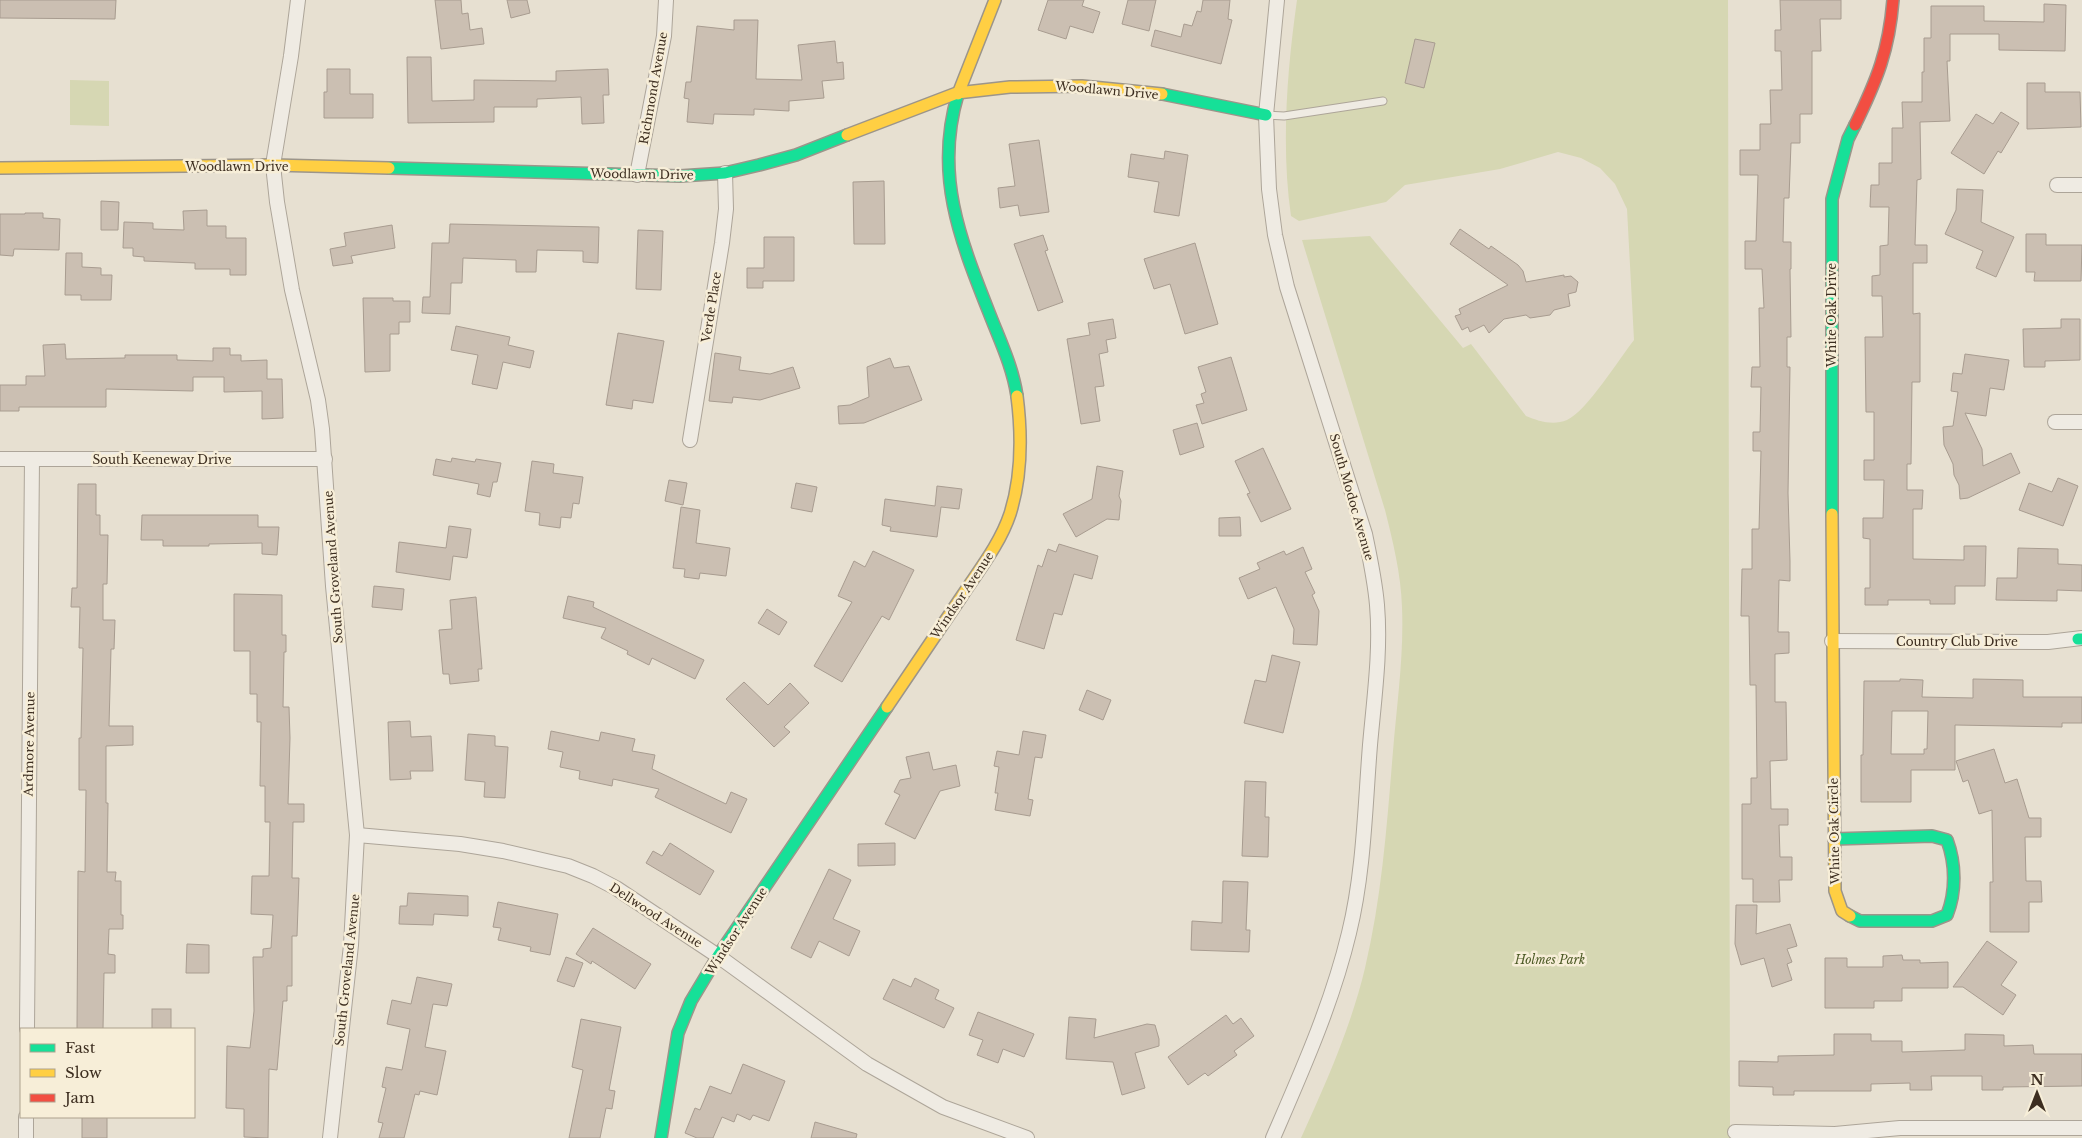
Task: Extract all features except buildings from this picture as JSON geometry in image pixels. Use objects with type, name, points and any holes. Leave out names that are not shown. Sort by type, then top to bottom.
[{"type":"street","name":"South Groveland Avenue","points":[[298,0],[273,165],[277,202],[292,290],[318,400],[325,459],[333,586],[357,835],[351,945],[330,1138]]},
{"type":"street","name":"Richmond Avenue","points":[[637,175],[664,36],[666,0]]},
{"type":"street","name":"Windsor Avenue","points":[[661,1138],[678,1033],[691,1001],[718,956],[988,557],[1002,533],[1010,513],[1015,492],[1020,431],[1012,370],[956,225],[951,198],[947,151],[950,124],[957,93],[995,0]]},
{"type":"street","name":"South Modoc Avenue","points":[[1273,1138],[1316,1039],[1336,982],[1350,931],[1359,870],[1378,651],[1378,616],[1373,573],[1365,534],[1287,287],[1275,235],[1269,189],[1266,115],[1277,0]]},
{"type":"street","name":"White Oak Drive","points":[[1832,641],[1832,199],[1848,139],[1873,88],[1883,61],[1891,23],[1893,0]]},
{"type":"street","name":"Woodlawn Drive","points":[[0,168],[273,165],[680,176],[724,173],[796,155],[957,93],[1010,87],[1082,86],[1129,90],[1181,97],[1266,115]]},
{"type":"street","name":"Verde Place","points":[[690,440],[722,243],[726,209],[724,173]]},
{"type":"street","points":[[2057,185],[2082,185]]},
{"type":"street","points":[[2055,422],[2082,422]]},
{"type":"street","name":"South Keeneway Drive","points":[[0,458],[325,459]]},
{"type":"street","name":"Ardmore Avenue","points":[[27,1028],[32,459]]},
{"type":"street","name":"Country Club Drive","points":[[1832,641],[2048,642],[2081,638]]},
{"type":"street","name":"White Oak Circle","points":[[1832,641],[1834,891],[1842,911],[1849,917],[1860,921],[1932,921],[1947,916],[1953,899],[1953,857],[1947,840],[1932,836],[1834,839]]},
{"type":"street","name":"Dellwood Avenue","points":[[357,835],[460,844],[503,851],[568,866],[616,888],[718,956],[867,1064],[943,1107],[1027,1138]]},
{"type":"street","points":[[26,1118],[26,1138]]},
{"type":"street","points":[[1735,1132],[1835,1134],[1900,1128],[2082,1128]]},
{"type":"lane","points":[[1266,115],[1284,116],[1383,101]]},
{"type":"green space","name":"Holmes Park","points":[[1297,0],[1728,0],[1730,1138],[1301,1138],[1329,1076],[1353,1012],[1371,941],[1386,833],[1402,643],[1401,595],[1394,546],[1385,510],[1302,240],[1370,236],[1463,348],[1471,344],[1526,416],[1536,420],[1556,423],[1567,420],[1575,415],[1593,396],[1634,340],[1627,209],[1615,184],[1600,168],[1581,158],[1558,152],[1500,169],[1405,185],[1386,202],[1299,221],[1291,216],[1286,163],[1286,108]]},
{"type":"green space","points":[[70,80],[109,81],[109,126],[70,125]]},
{"type":"traffic: fast","points":[[958,94],[951,124],[949,154],[954,210],[961,237],[1010,367],[1017,396]]},
{"type":"traffic: fast","points":[[1162,94],[1266,115]]},
{"type":"traffic: fast","points":[[1832,514],[1832,199],[1848,139],[1855,125]]},
{"type":"traffic: fast","points":[[389,168],[680,176],[725,173],[796,155],[847,135]]},
{"type":"traffic: fast","points":[[661,1138],[678,1033],[691,1001],[718,956],[887,707]]},
{"type":"traffic: fast","points":[[1834,839],[1932,836],[1947,840],[1950,849],[1954,878],[1952,897],[1947,915],[1932,921],[1860,921],[1850,916]]},
{"type":"traffic: slow","points":[[958,94],[995,0]]},
{"type":"traffic: slow","points":[[847,135],[957,93],[1010,87],[1082,86],[1162,94]]},
{"type":"traffic: slow","points":[[0,168],[273,165],[389,168]]},
{"type":"traffic: slow","points":[[887,707],[989,556],[1006,525],[1014,500],[1019,470],[1020,426],[1017,396]]},
{"type":"traffic: slow","points":[[1832,514],[1835,891],[1842,911],[1850,916]]},
{"type":"traffic: jam","points":[[1855,125],[1870,94],[1881,64],[1893,0]]}]
